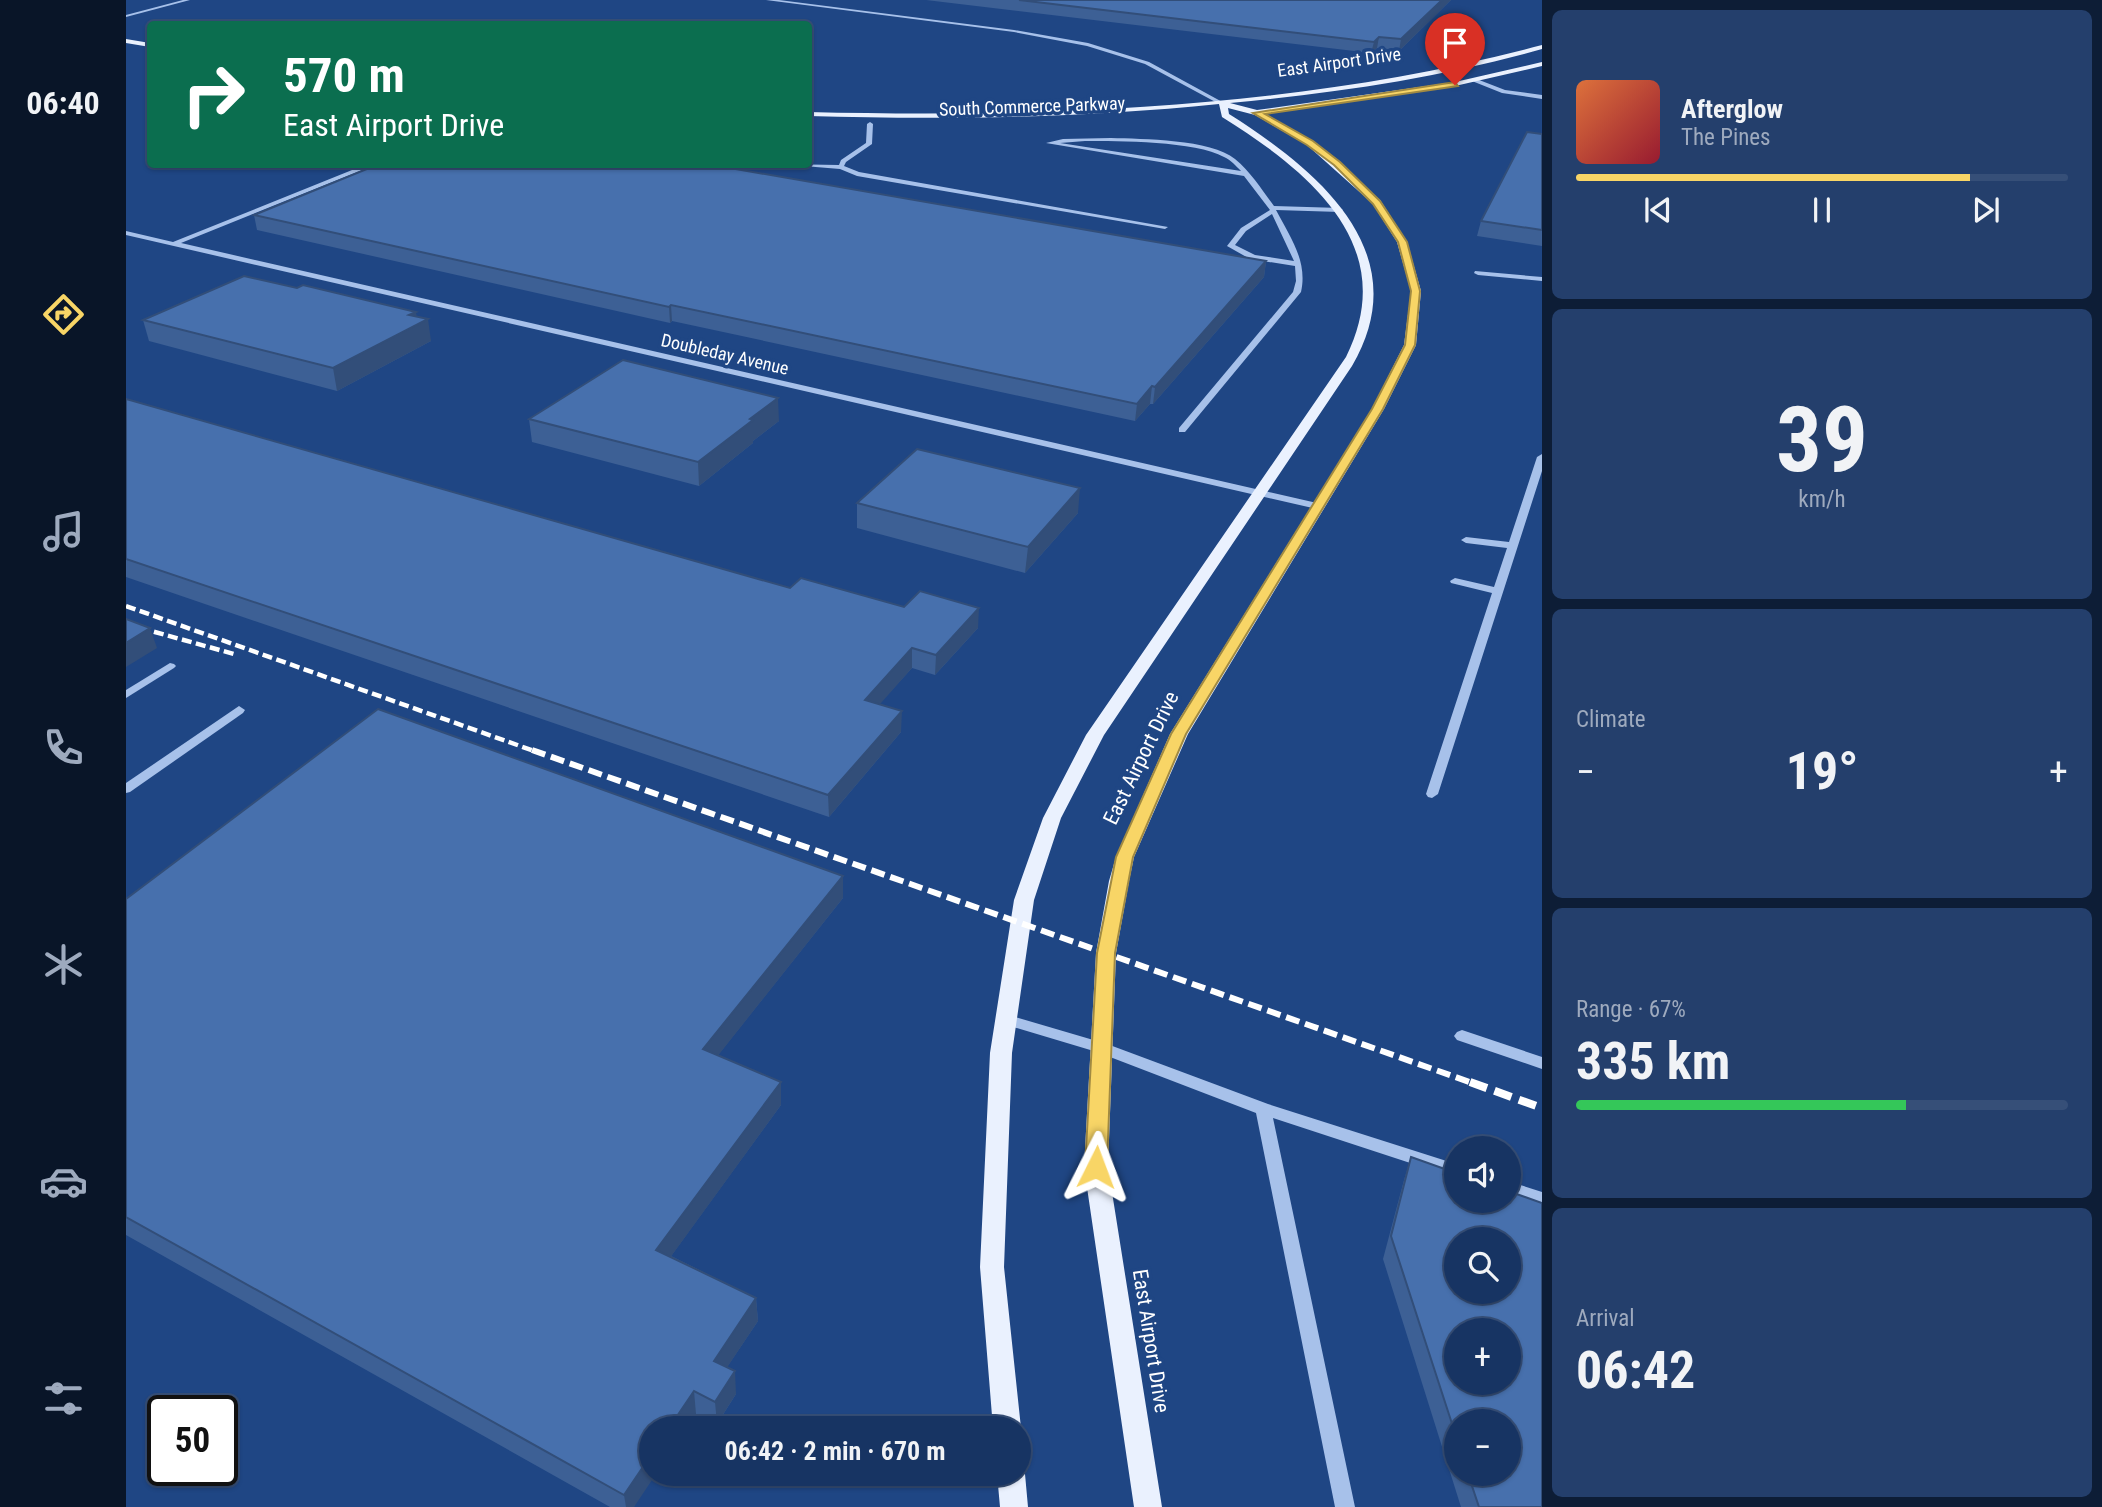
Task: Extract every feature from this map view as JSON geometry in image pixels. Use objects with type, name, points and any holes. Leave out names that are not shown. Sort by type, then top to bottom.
[{"type":"main road","points":[[126,33],[147,36]]},
{"type":"main road","points":[[126,41],[147,44]]},
{"type":"main road","name":"East Airport Drive","points":[[1220,111],[1418,78],[1542,47]]},
{"type":"main road","name":"East Airport Drive","points":[[1257,113],[1377,97],[1474,80],[1542,64]]},
{"type":"main road","name":"East Airport Drive","points":[[1006,1416],[992,1267],[1001,1053],[1024,900],[1052,818],[1095,735],[1335,384],[1356,347],[1366,312],[1367,278],[1360,242],[1334,199],[1304,169],[1265,139],[1220,111]]},
{"type":"main road","name":"East Airport Drive","points":[[1147,1507],[1096,1167],[1106,953],[1125,857],[1178,734],[1378,409],[1410,345],[1416,291],[1402,242],[1377,202],[1310,143],[1257,113]]},
{"type":"main road","name":"South Commerce Parkway","points":[[812,114],[1257,113]]},
{"type":"main road","name":"South Commerce Parkway","points":[[812,123],[964,125],[1144,119]]},
{"type":"main road","points":[[1012,1486],[1014,1507]]},
{"type":"street","points":[[126,16],[188,0]]},
{"type":"street","points":[[768,0],[1003,29],[1088,45],[1147,62],[1220,111]]},
{"type":"street","points":[[1474,80],[1504,92],[1542,97]]},
{"type":"street","points":[[841,167],[843,161],[869,144],[870,124]]},
{"type":"street","points":[[1182,430],[1297,292],[1303,279],[1298,264],[1272,210],[1246,174],[1225,154],[1123,138],[1049,143],[1246,174]]},
{"type":"street","points":[[812,166],[841,167],[857,174],[1165,227]]},
{"type":"street","points":[[173,244],[364,168]]},
{"type":"street","points":[[1298,264],[1253,257],[1231,246],[1237,235],[1248,225],[1272,210],[1340,210]]},
{"type":"street","name":"Doubleday Avenue","points":[[127,234],[1317,506]]},
{"type":"street","points":[[1478,273],[1542,279]]},
{"type":"street","points":[[1432,794],[1542,457]]},
{"type":"street","points":[[1466,540],[1514,547]]},
{"type":"street","points":[[1455,581],[1499,591]]},
{"type":"street","points":[[126,695],[170,666]]},
{"type":"street","points":[[126,789],[239,710]]},
{"type":"street","points":[[1005,1018],[1102,1048],[1263,1109],[1444,1167]]},
{"type":"street","points":[[1462,1036],[1542,1063]]},
{"type":"street","points":[[1263,1109],[1345,1507]]},
{"type":"street","points":[[1521,1192],[1542,1199]]},
{"type":"building","points":[[1019,0],[1442,0],[1401,39],[1379,37],[1374,42]]},
{"type":"building","points":[[1527,132],[1542,134],[1542,230],[1481,221]]},
{"type":"building","points":[[369,168],[730,168],[1266,261],[1137,404],[671,305],[669,307],[254,215]]},
{"type":"building","points":[[244,276],[297,288],[303,285],[416,312],[409,315],[428,319],[333,368],[143,320]]},
{"type":"building","points":[[623,360],[778,398],[698,462],[529,419]]},
{"type":"building","points":[[126,399],[790,588],[801,578],[904,607],[920,591],[979,608],[936,655],[912,648],[865,700],[902,711],[828,795],[126,559]]},
{"type":"building","points":[[917,449],[1080,488],[1028,547],[857,503]]},
{"type":"building","points":[[126,619],[150,628],[126,643]]},
{"type":"building","points":[[378,709],[843,876],[703,1049],[781,1082],[656,1250],[756,1298],[714,1361],[735,1371],[715,1402],[694,1391],[677,1416],[639,1416],[639,1473],[624,1495],[126,1217],[126,899]]},
{"type":"building","points":[[1411,1157],[1444,1169],[1444,1213],[1521,1213],[1521,1196],[1542,1203],[1542,1507],[1479,1507],[1472,1486],[1521,1486],[1521,1409],[1447,1409],[1391,1236]]},
{"type":"railway","points":[[126,606],[537,752]]},
{"type":"railway","points":[[126,624],[234,654]]},
{"type":"railway","points":[[532,750],[1475,1084]]},
{"type":"railway","points":[[1470,1082],[1542,1108]]},
{"type":"route","points":[[1096,1167],[1106,953],[1125,857],[1178,734],[1378,409],[1410,345],[1416,291],[1402,242],[1377,202],[1310,143],[1257,113],[1455,85]]}]
